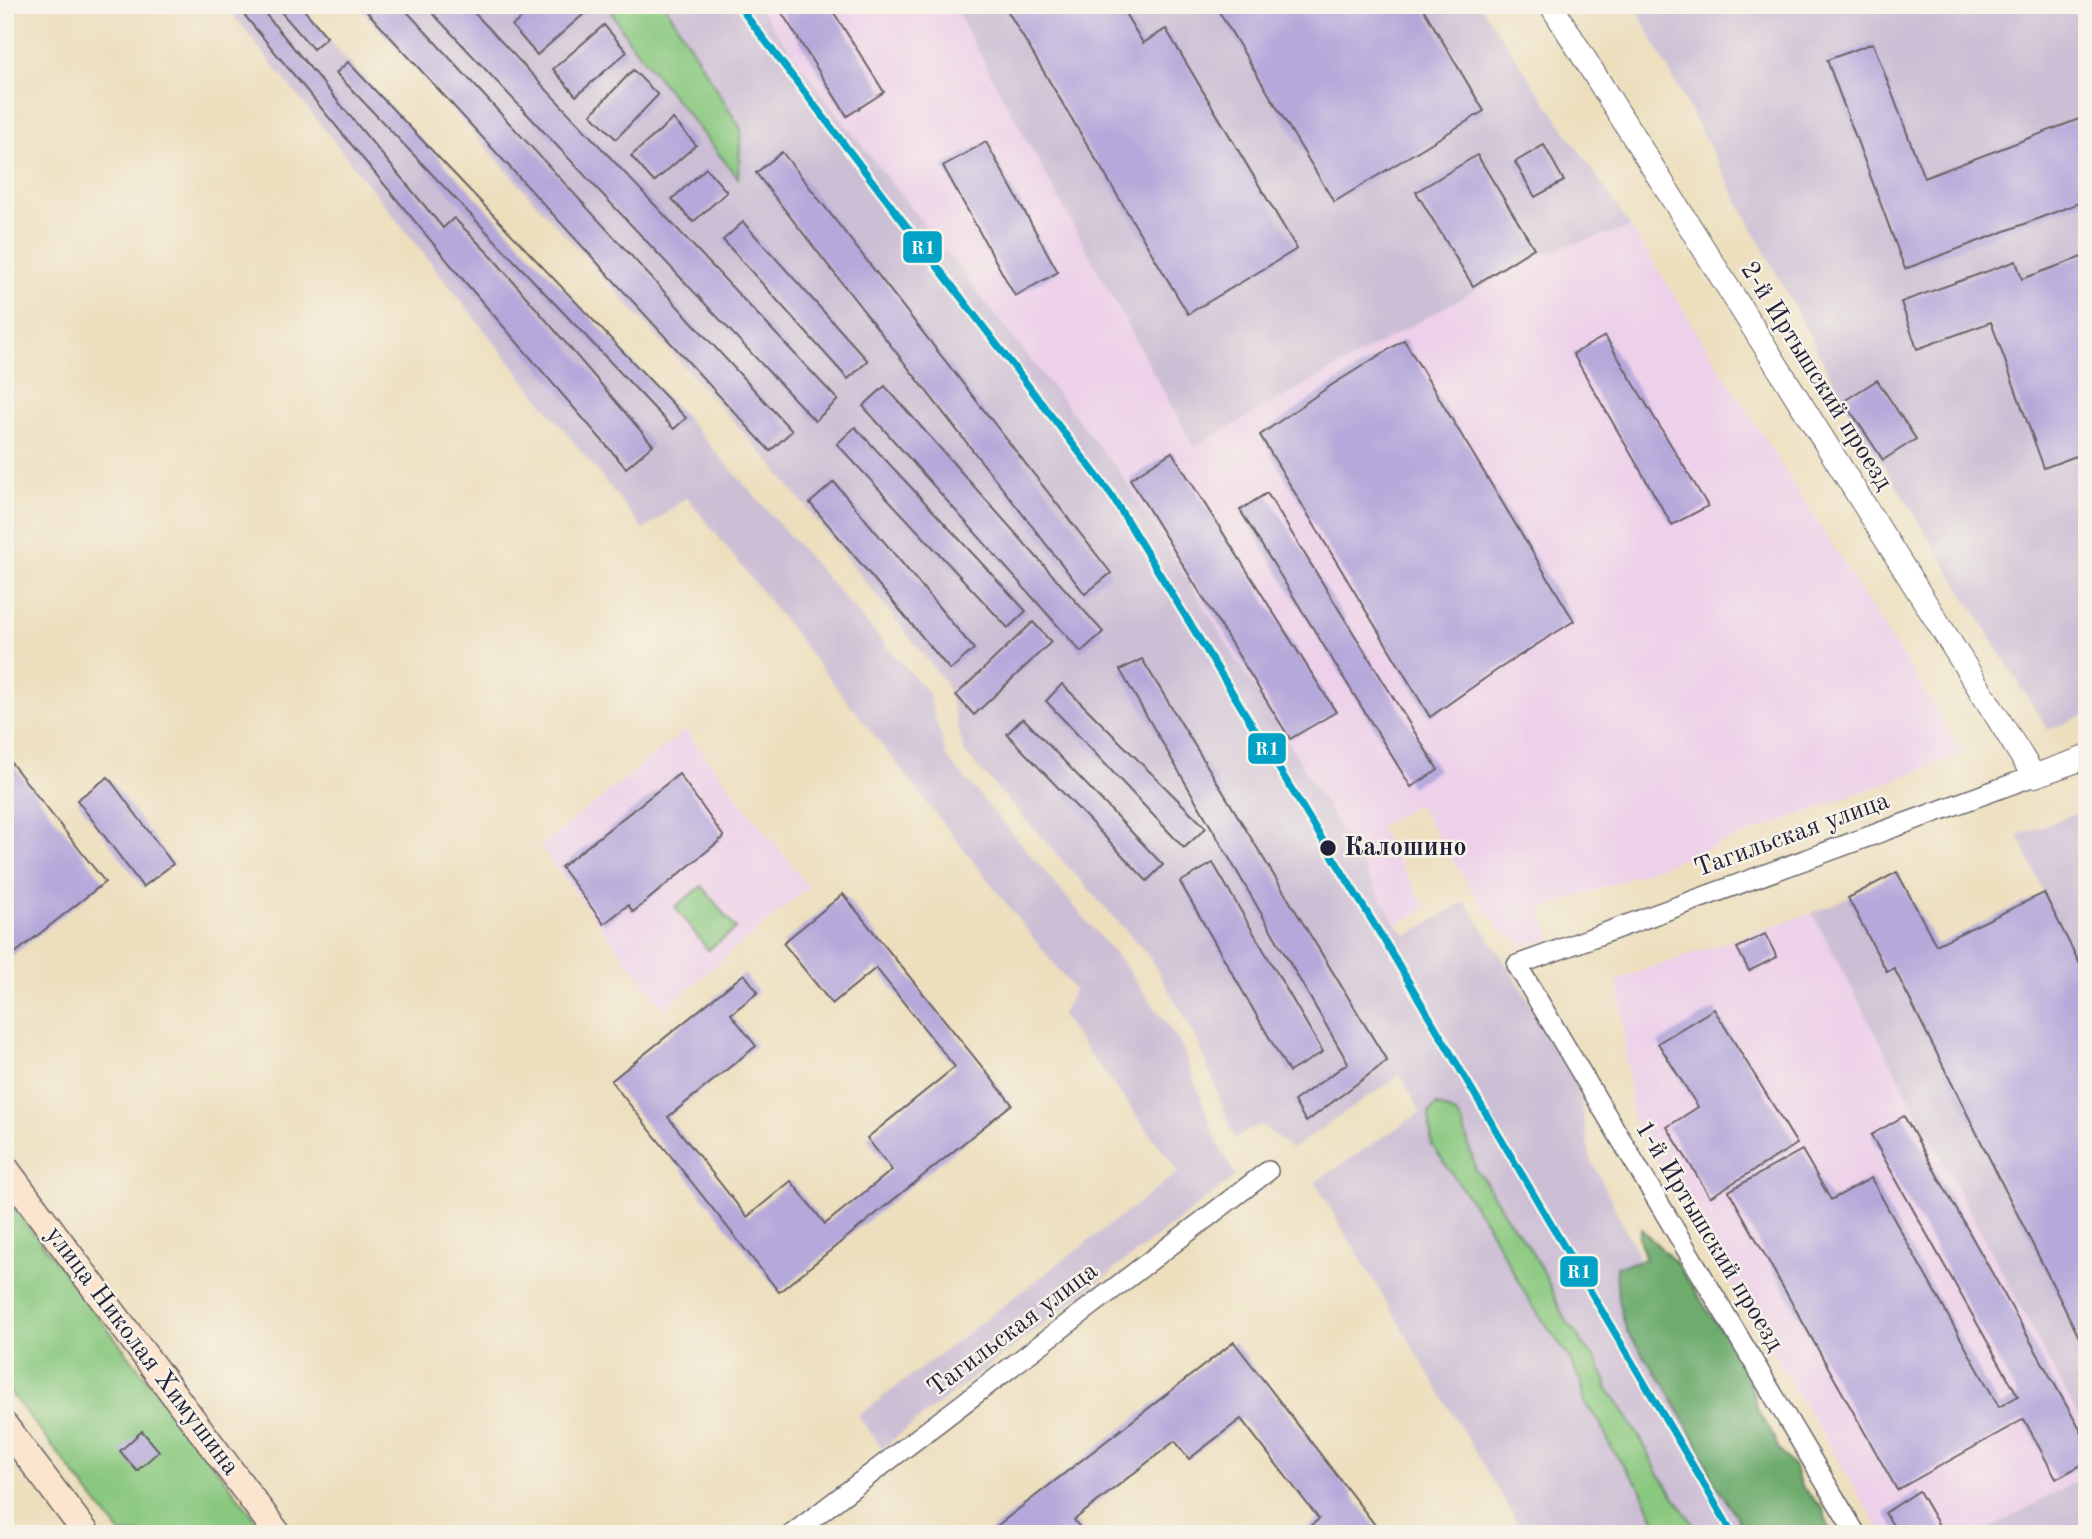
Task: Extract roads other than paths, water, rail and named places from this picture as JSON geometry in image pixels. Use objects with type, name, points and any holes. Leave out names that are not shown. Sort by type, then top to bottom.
[{"type":"main road","name":"улица Николая Химушина","points":[[5,1168],[278,1534]]},
{"type":"main road","points":[[5,1426],[88,1534]]},
{"type":"street","name":"2-й Иртышский проезд","points":[[1551,5],[2034,776]]},
{"type":"street","name":"Тагильская улица","points":[[1517,965],[2087,757]]},
{"type":"street","name":"1-й Иртышский проезд","points":[[1517,965],[1856,1534]]},
{"type":"street","name":"Тагильская улица","points":[[792,1534],[1268,1171]]},
{"type":"place","name":"Калошино","points":[[1328,848]]}]
